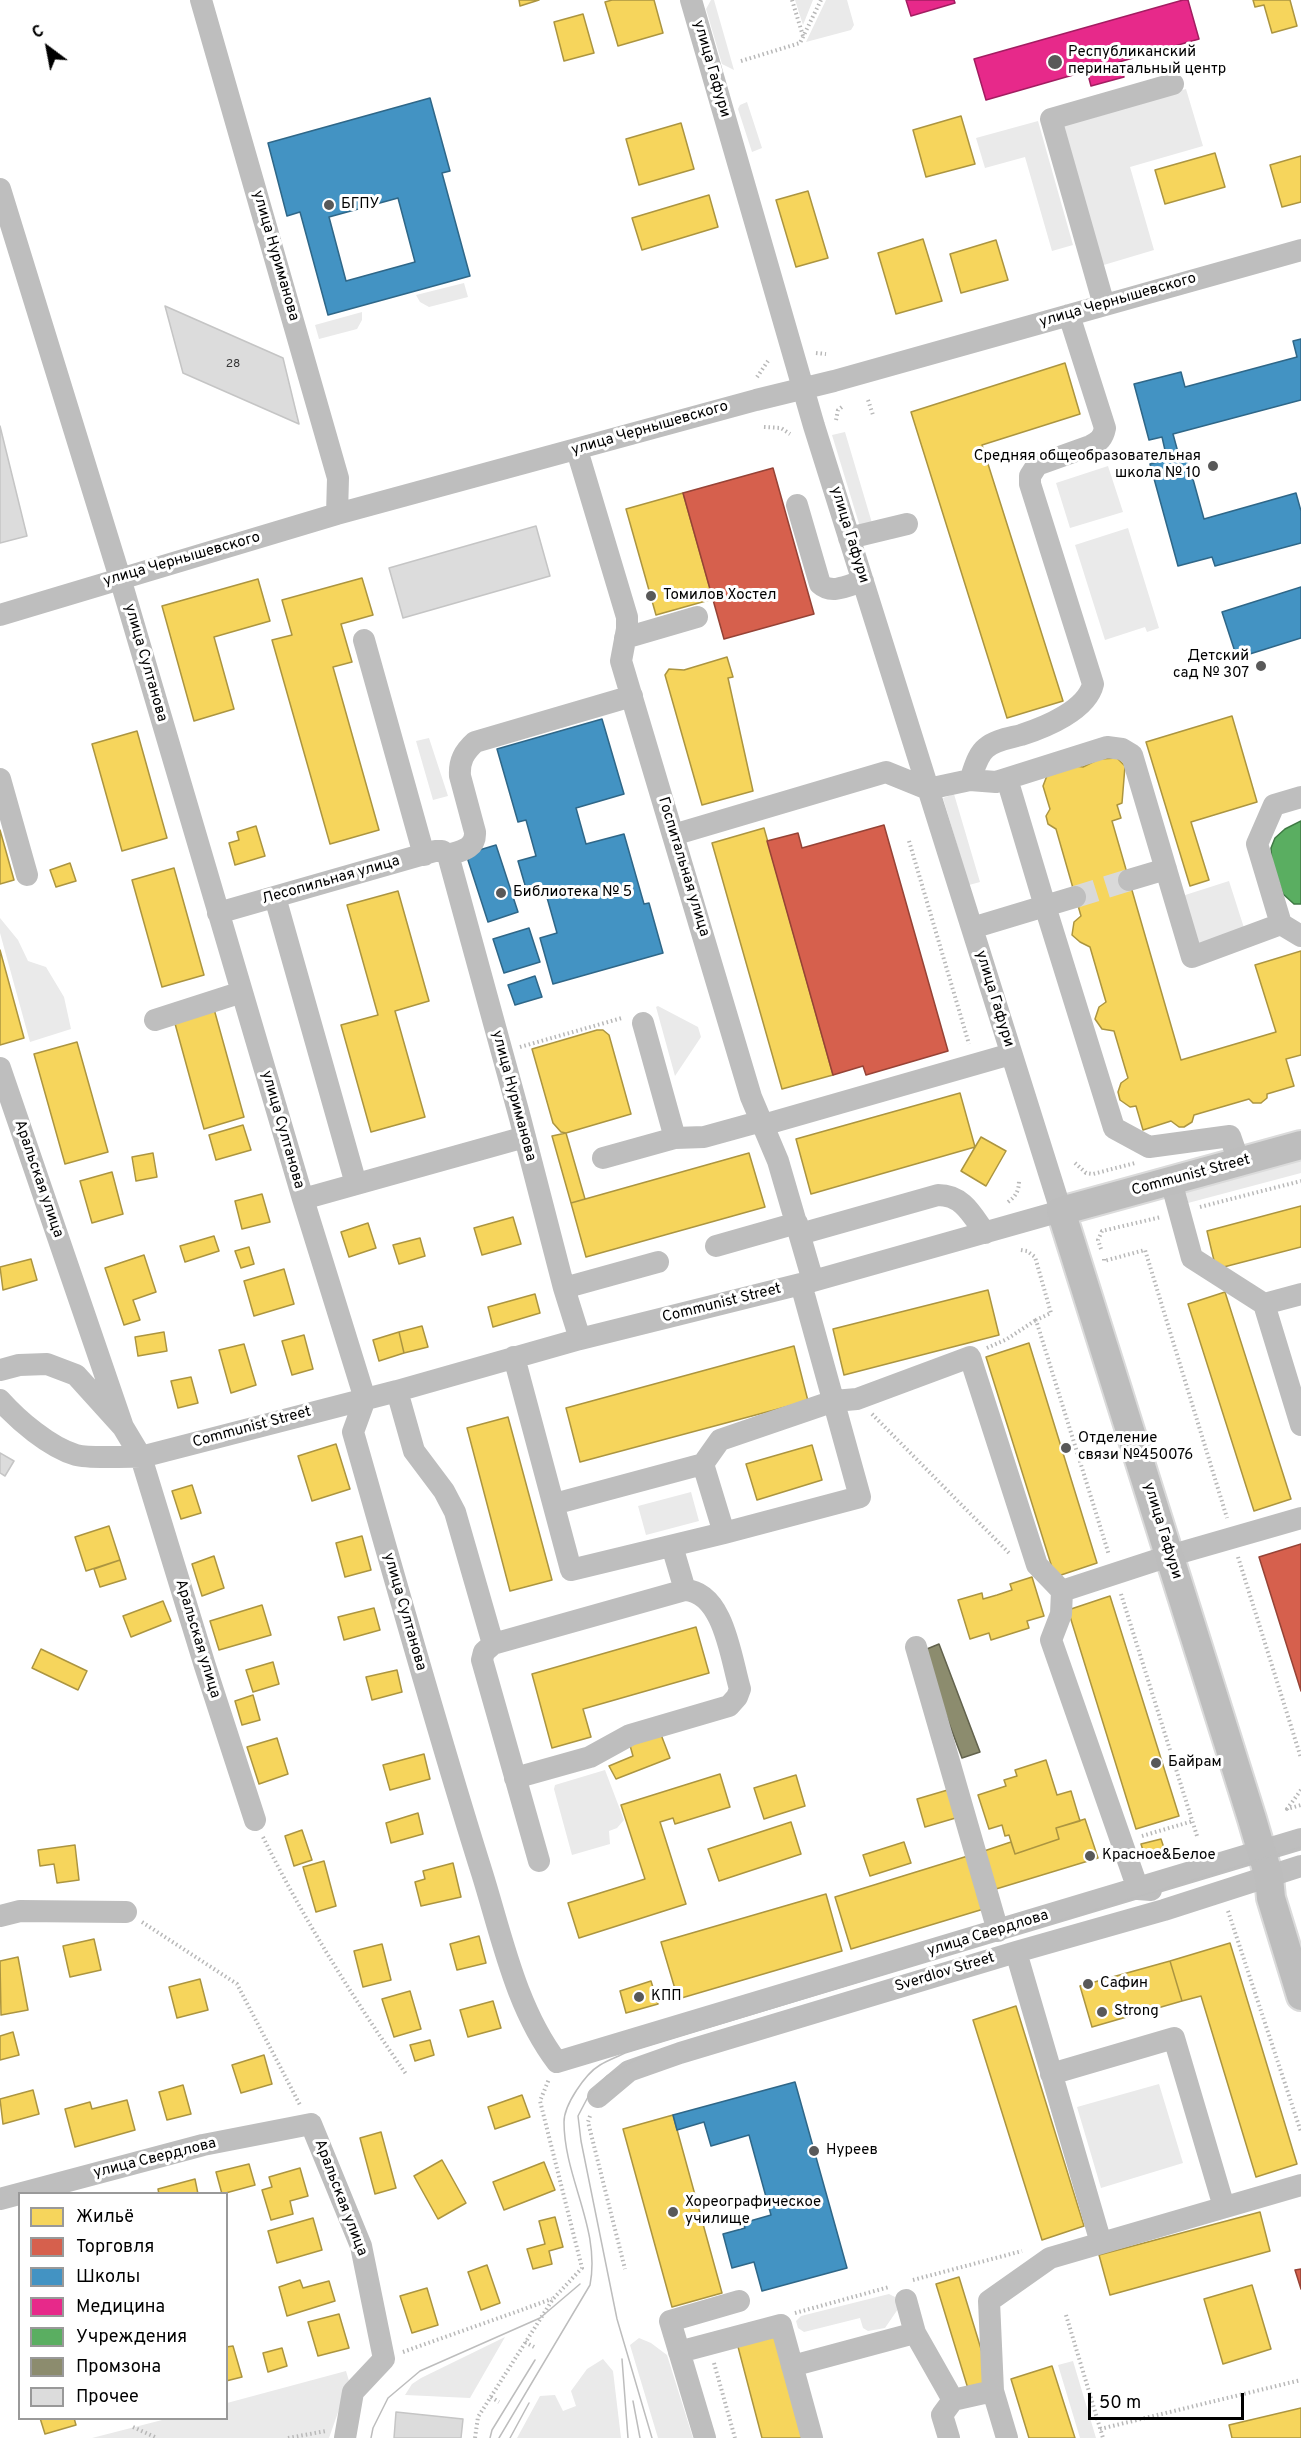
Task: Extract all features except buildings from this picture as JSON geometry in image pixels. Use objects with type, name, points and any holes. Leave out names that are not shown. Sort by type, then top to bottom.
[{"type":"main road","name":"Communist Street","points":[[1061,1211],[1301,1145]]},
{"type":"main road","name":"улица Гафури","points":[[1061,1211],[1265,1864],[1272,1898],[1301,1996]]},
{"type":"street","name":"улица Нуриманова","points":[[201,0],[338,478],[337,514]]},
{"type":"street","name":"улица Гафури","points":[[691,0],[849,537],[1061,1211]]},
{"type":"street","points":[[1104,305],[1051,119],[1173,84]]},
{"type":"street","name":"улица Султанова","points":[[2,203],[7,235],[120,578],[303,1199],[365,1399],[353,1432],[461,1809],[525,2009],[540,2041],[557,2062]]},
{"type":"street","name":"улица Чернышевского","points":[[0,615],[337,514],[804,388],[1301,250]]},
{"type":"street","points":[[970,780],[981,753],[988,747],[1030,732],[1078,708],[1088,698],[1093,684],[1030,484],[1030,476],[1037,465],[1090,447],[1097,443],[1104,434],[1105,428],[1069,315]]},
{"type":"street","name":"Госпитальная улица","points":[[577,450],[627,617],[621,662],[751,1097],[778,1161],[798,1228],[807,1282],[834,1401],[860,1497],[724,1533]]},
{"type":"street","points":[[797,505],[820,584],[824,588],[834,590],[863,581]]},
{"type":"street","points":[[849,537],[907,524]]},
{"type":"street","points":[[625,638],[697,617]]},
{"type":"street","name":"улица Нуриманова","points":[[364,640],[439,854],[502,1052],[564,1288],[580,1340]]},
{"type":"street","name":"Лесопильная улица","points":[[218,913],[468,848],[475,841],[475,832],[459,767],[467,750],[475,742],[632,696]]},
{"type":"street","points":[[673,835],[886,772],[928,789],[970,780],[989,783],[1107,747],[1115,747],[1132,755],[1192,957],[1281,924]]},
{"type":"street","points":[[0,779],[27,874]]},
{"type":"street","points":[[1007,779],[1114,1128],[1149,1147],[1230,1136],[1239,1162]]},
{"type":"street","points":[[1301,797],[1274,805],[1257,843],[1281,924],[1301,936]]},
{"type":"street","points":[[1129,880],[1166,869]]},
{"type":"street","points":[[275,897],[356,1184]]},
{"type":"street","points":[[972,928],[1076,897]]},
{"type":"street","points":[[155,1020],[242,992]]},
{"type":"street","points":[[643,1023],[675,1138]]},
{"type":"street","points":[[603,1158],[675,1138],[709,1136],[763,1123],[1011,1054]]},
{"type":"street","name":"Аральская улица","points":[[0,1068],[123,1427],[141,1457],[255,1820]]},
{"type":"street","points":[[303,1199],[525,1137]]},
{"type":"street","points":[[1172,1181],[1192,1258],[1264,1304],[1301,1425]]},
{"type":"street","points":[[716,1246],[938,1195],[951,1196],[963,1202],[985,1233]]},
{"type":"street","name":"Communist Street","points":[[0,1400],[16,1417],[49,1441],[76,1455],[141,1457],[365,1399],[514,1357],[807,1282],[1061,1211]]},
{"type":"street","points":[[564,1288],[658,1262]]},
{"type":"street","points":[[1264,1304],[1301,1294]]},
{"type":"street","points":[[514,1357],[571,1570],[724,1533],[703,1464]]},
{"type":"street","points":[[554,1504],[703,1464],[720,1440],[834,1401],[857,1398],[970,1357],[1037,1565],[1062,1591],[1061,1614],[1051,1640],[1138,1889],[1159,1891],[1164,1910]]},
{"type":"street","points":[[0,1370],[19,1365],[47,1364],[76,1375],[123,1427]]},
{"type":"street","points":[[397,1390],[414,1450],[444,1491],[455,1512],[492,1644]]},
{"type":"street","points":[[1062,1591],[1169,1556],[1301,1518]]},
{"type":"street","points":[[672,1546],[685,1590]]},
{"type":"street","points":[[515,1778],[590,1757],[630,1735],[720,1709],[734,1701],[740,1689],[720,1619],[709,1600],[700,1593],[685,1590],[492,1644],[484,1652],[482,1660],[515,1778],[539,1861]]},
{"type":"street","points":[[916,1647],[998,1931]]},
{"type":"street","name":"улица Свердлова","points":[[557,2062],[1138,1889],[1265,1864],[1301,1839]]},
{"type":"street","name":"Sverdlov Street","points":[[598,2097],[629,2071],[680,2053],[1164,1910],[1265,1864],[1301,1866]]},
{"type":"street","points":[[0,1916],[20,1911],[126,1912]]},
{"type":"street","points":[[1016,1952],[1101,2243]]},
{"type":"street","points":[[674,2028],[680,2053]]},
{"type":"street","points":[[1052,2074],[1174,2038],[1224,2207]]},
{"type":"street","name":"Аральская улица","points":[[311,2124],[361,2246],[384,2359]]},
{"type":"street","name":"улица Свердлова","points":[[26,2192],[203,2145],[311,2124]]},
{"type":"street","points":[[1007,2438],[993,2391],[989,2301],[1050,2258],[1301,2185]]},
{"type":"street","name":"улица Свердлова","points":[[0,2199],[18,2194]]},
{"type":"street","points":[[906,2300],[915,2333],[953,2400]]},
{"type":"street","points":[[705,2438],[670,2320],[739,2301]]},
{"type":"street","points":[[679,2352],[781,2325],[812,2438]]},
{"type":"street","points":[[792,2366],[915,2333]]},
{"type":"street","points":[[346,2433],[353,2392],[384,2359]]},
{"type":"street","points":[[949,2438],[942,2415],[953,2400],[993,2391]]},
{"type":"path","points":[[792,0],[803,36]]},
{"type":"path","points":[[741,61],[800,43],[820,0]]},
{"type":"path","points":[[812,348],[818,354],[826,354]]},
{"type":"path","points":[[750,380],[759,376],[768,361]]},
{"type":"path","points":[[868,400],[873,415]]},
{"type":"path","points":[[836,420],[838,410],[842,407]]},
{"type":"path","points":[[764,427],[781,428],[790,434]]},
{"type":"path","points":[[909,841],[975,1065]]},
{"type":"path","points":[[502,1052],[635,1014],[640,1016],[643,1023]]},
{"type":"path","points":[[1076,1163],[1086,1173],[1092,1174]]},
{"type":"path","points":[[1008,1203],[1016,1196],[1019,1180]]},
{"type":"path","points":[[1301,1181],[1102,1231],[1098,1240],[1104,1261],[1145,1250],[1301,1758]]},
{"type":"path","points":[[1021,1250],[1035,1257],[1051,1313]]},
{"type":"path","points":[[970,1357],[1007,1339],[1036,1320]]},
{"type":"path","points":[[857,1398],[1017,1561]]},
{"type":"path","points":[[1301,1790],[1287,1809],[1301,1805]]},
{"type":"path","points":[[255,1820],[304,1915],[365,2015],[406,2074]]},
{"type":"path","points":[[1227,1910],[1301,2132]]},
{"type":"path","points":[[126,1912],[237,1984],[311,2124]]},
{"type":"path","points":[[475,2438],[478,2416],[553,2299],[582,2268],[540,2101],[557,2062]]},
{"type":"path","points":[[598,2097],[588,2122],[624,2269]]},
{"type":"path","points":[[384,2359],[553,2299]]},
{"type":"path","points":[[1066,2315],[1103,2438]]},
{"type":"path","points":[[525,2342],[534,2347]]},
{"type":"path","points":[[709,2344],[735,2438]]},
{"type":"path","points":[[1100,2429],[1301,2380]]},
{"type":"path","points":[[490,2397],[499,2402]]},
{"type":"path","points":[[133,2427],[157,2438]]},
{"type":"path","points":[[288,2438],[346,2433]]},
{"type":"shaded area","points":[[711,0],[714,0],[734,70],[722,64],[706,9]]},
{"type":"shaded area","points":[[795,0],[813,0],[803,25]]},
{"type":"shaded area","points":[[826,0],[847,0],[854,25],[851,30],[806,42]]},
{"type":"shaded area","points":[[1186,89],[1203,146],[1130,167],[1154,250],[1097,267],[1056,127]]},
{"type":"shaded area","points":[[747,102],[762,148],[752,152],[738,109],[740,105]]},
{"type":"shaded area","points":[[1038,121],[1073,245],[1052,251],[1025,157],[985,168],[976,138]]},
{"type":"shaded area","points":[[464,283],[468,297],[429,307],[420,302],[416,295]]},
{"type":"shaded area","points":[[362,312],[362,320],[357,329],[319,339],[315,325]]},
{"type":"shaded area","points":[[845,432],[872,523],[860,527],[832,435]]},
{"type":"shaded area","points":[[1108,466],[1123,512],[1070,528],[1056,483]]},
{"type":"shaded area","points":[[1128,528],[1159,628],[1147,632],[1145,627],[1105,640],[1075,545]]},
{"type":"shaded area","points":[[429,738],[448,796],[433,800],[416,741]]},
{"type":"shaded area","points":[[954,794],[980,882],[969,885],[943,798]]},
{"type":"shaded area","points":[[1229,881],[1245,931],[1195,947],[1179,897]]},
{"type":"shaded area","points":[[0,918],[18,940],[28,961],[46,967],[64,997],[71,1029],[30,1042],[0,933]]},
{"type":"shaded area","points":[[656,1007],[698,1027],[701,1037],[675,1076]]},
{"type":"shaded area","points":[[1301,1160],[1301,1173],[1188,1203],[1185,1190]]},
{"type":"shaded area","points":[[691,1492],[699,1521],[646,1535],[638,1506]]},
{"type":"shaded area","points":[[605,1770],[624,1820],[617,1828],[609,1831],[610,1844],[572,1855],[554,1789],[555,1785]]},
{"type":"shaded area","points":[[1159,2084],[1183,2163],[1101,2188],[1077,2107]]},
{"type":"shaded area","points":[[889,2294],[895,2297],[898,2309],[885,2328],[868,2331],[863,2328],[860,2318],[804,2332],[798,2328],[796,2321],[801,2316]]},
{"type":"shaded area","points":[[505,2337],[470,2398],[405,2395],[412,2384],[421,2378]]},
{"type":"shaded area","points":[[639,2338],[651,2343],[667,2355],[693,2438],[658,2438],[630,2345]]},
{"type":"shaded area","points":[[603,2359],[613,2371],[621,2438],[517,2438],[540,2396],[555,2395],[563,2411],[576,2406],[571,2391],[587,2369]]},
{"type":"shaded area","points":[[1073,2361],[1096,2438],[1080,2438],[1058,2365]]},
{"type":"shaded area","points":[[346,2371],[349,2381],[329,2438],[92,2438],[162,2420],[228,2420],[228,2403]]},
{"type":"tunnel","points":[[1075,897],[1129,880]]},
{"type":"tram line","points":[[499,2438],[590,2285],[591,2244],[570,2163],[564,2122],[576,2090],[594,2069],[625,2053],[1301,1847]]},
{"type":"tram line","points":[[652,2438],[617,2319],[578,2116],[589,2095],[607,2076],[653,2053]]},
{"type":"tram line","points":[[371,2438],[373,2428],[388,2398],[420,2371],[540,2318],[580,2284]]},
{"type":"tram line","points":[[622,2359],[628,2438]]},
{"type":"tram line","points":[[490,2438],[492,2430],[535,2360]]},
{"type":"tram line","points":[[633,2401],[640,2438]]},
{"type":"tram line","points":[[510,2438],[529,2403]]},
{"type":"place","name":"Республиканский перинатальный центр","points":[[1055,62]]},
{"type":"place","name":"БГПУ","points":[[329,205]]},
{"type":"place","name":"Средняя общеобразовательная школа № 10","points":[[1213,466]]},
{"type":"place","name":"Томилов Хостел","points":[[651,596]]},
{"type":"place","name":"Детский сад № 307","points":[[1261,666]]},
{"type":"place","name":"Библиотека № 5","points":[[501,893]]},
{"type":"place","name":"Отделение связи №450076","points":[[1066,1448]]},
{"type":"place","name":"Байрам","points":[[1156,1763]]},
{"type":"place","name":"Красное&Белое","points":[[1090,1856]]},
{"type":"place","name":"Сафин","points":[[1088,1984]]},
{"type":"place","name":"КПП","points":[[639,1997]]},
{"type":"place","name":"Strong","points":[[1102,2012]]},
{"type":"place","name":"Нуреев","points":[[814,2151]]},
{"type":"place","name":"Хореографическое училище","points":[[673,2212]]}]
